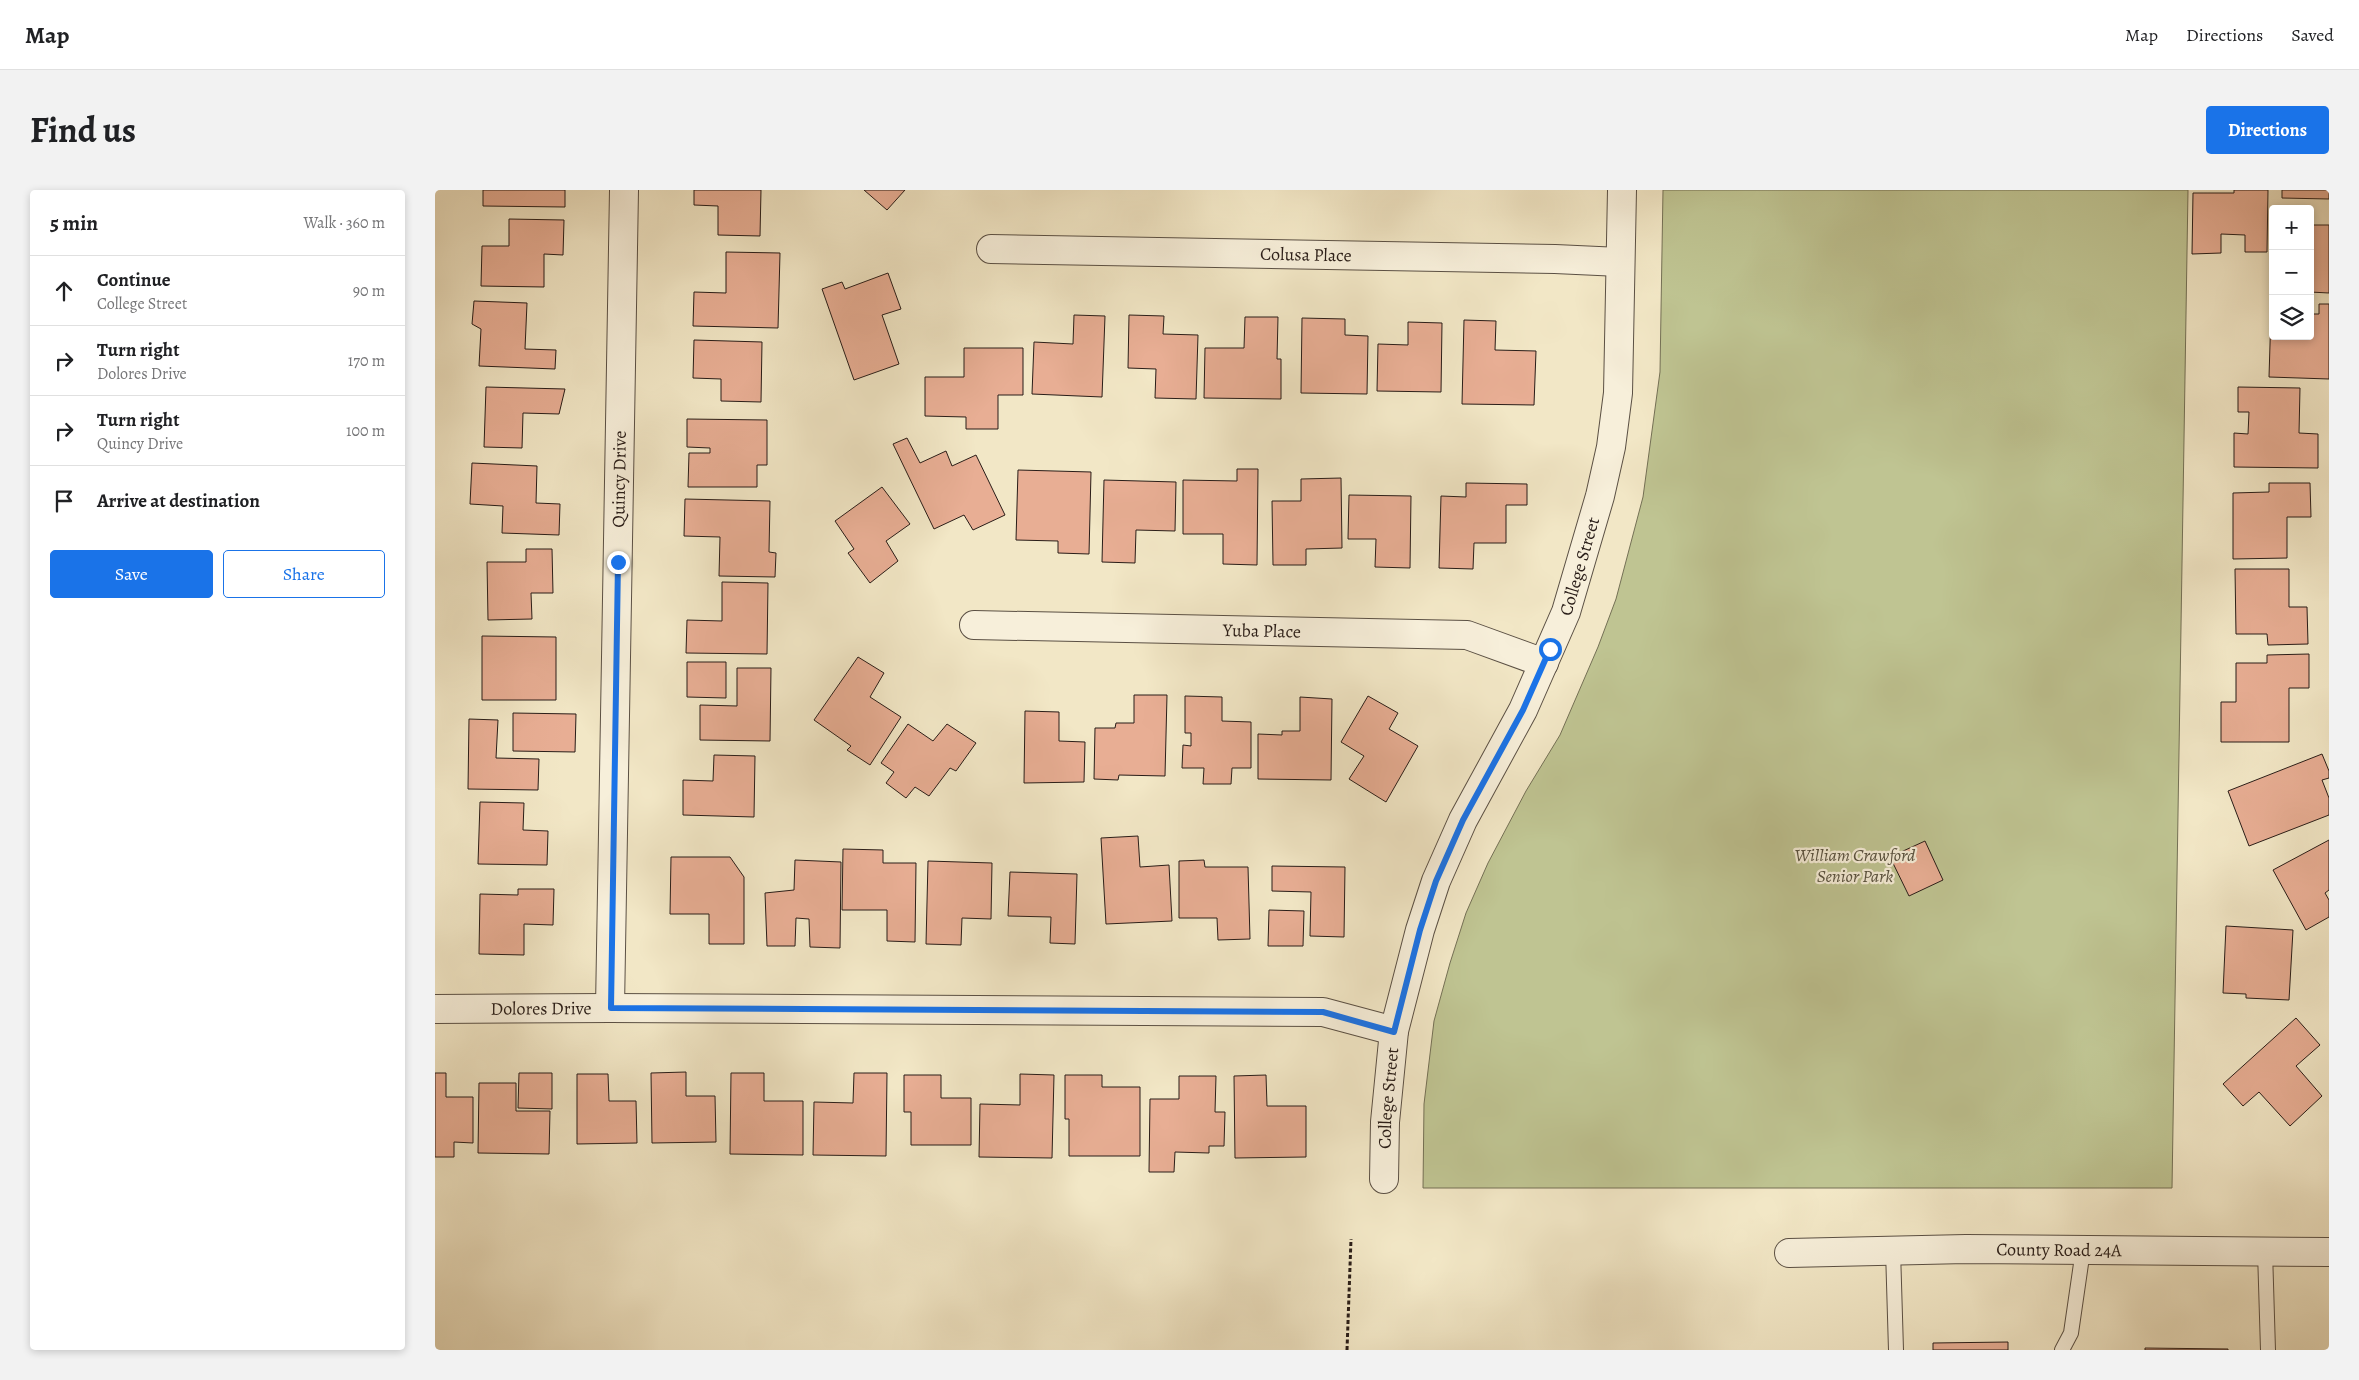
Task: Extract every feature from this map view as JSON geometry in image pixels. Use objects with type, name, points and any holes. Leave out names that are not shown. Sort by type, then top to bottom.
[{"type":"street","name":"Quincy Drive","points":[[611,1008],[624,190]]},
{"type":"street","name":"College Street","points":[[1384,1179],[1385,1122],[1394,1032],[1420,930],[1436,881],[1463,820],[1523,710],[1566,612],[1583,562],[1611,447],[1618,393],[1622,190]]},
{"type":"street","name":"Colusa Place","points":[[991,249],[1545,258],[1621,262]]},
{"type":"street","name":"Yuba Place","points":[[974,625],[1467,636],[1543,663]]},
{"type":"street","name":"Dolores Drive","points":[[435,1009],[611,1008],[1323,1012],[1394,1032]]},
{"type":"street","name":"County Road 24A","points":[[1789,1253],[1893,1250],[2329,1252]]},
{"type":"lane","points":[[1893,1250],[1896,1350]]},
{"type":"lane","points":[[2062,1350],[2071,1333],[2083,1250]]},
{"type":"lane","points":[[2265,1251],[2268,1350]]},
{"type":"path","points":[[1347,1350],[1351,1239]]},
{"type":"green space","name":"William Crawford Senior Park","points":[[1663,190],[2188,190],[2172,1188],[1423,1188],[1424,1104],[1434,1021],[1450,963],[1466,913],[1488,863],[1526,791],[1560,735],[1598,647],[1616,599],[1643,497],[1660,372]]},
{"type":"building","points":[[483,190],[565,190],[565,207],[483,206]]},
{"type":"building","points":[[694,190],[761,190],[760,236],[718,235],[718,206],[694,205]]},
{"type":"building","points":[[864,190],[905,190],[887,210]]},
{"type":"building","points":[[2234,190],[2268,190],[2267,252],[2245,252],[2245,235],[2221,234],[2221,253],[2192,254],[2193,193],[2234,193]]},
{"type":"building","points":[[2282,190],[2329,190],[2329,199],[2282,198]]},
{"type":"building","points":[[509,219],[564,220],[563,255],[544,254],[544,287],[481,286],[482,246],[509,246]]},
{"type":"building","points":[[2314,225],[2329,225],[2329,293],[2314,292]]},
{"type":"building","points":[[726,252],[780,253],[778,328],[693,326],[694,292],[726,293]]},
{"type":"building","points":[[888,273],[901,309],[882,315],[899,364],[854,380],[822,289],[842,282],[845,289]]},
{"type":"building","points":[[474,301],[527,303],[525,349],[556,350],[555,369],[479,366],[481,329],[472,324]]},
{"type":"building","points":[[2319,304],[2329,304],[2329,379],[2269,377],[2270,340],[2314,340],[2314,314],[2319,314]]},
{"type":"building","points":[[1074,315],[1105,316],[1102,397],[1032,394],[1034,342],[1073,344]]},
{"type":"building","points":[[1129,315],[1164,316],[1163,334],[1198,335],[1196,399],[1155,398],[1156,369],[1128,368]]},
{"type":"building","points":[[1245,317],[1278,317],[1277,359],[1281,359],[1281,399],[1204,398],[1205,348],[1244,348]]},
{"type":"building","points":[[1302,318],[1345,319],[1345,335],[1368,336],[1367,394],[1301,393]]},
{"type":"building","points":[[1464,320],[1496,321],[1495,350],[1536,351],[1534,405],[1462,404]]},
{"type":"building","points":[[1408,322],[1442,323],[1441,392],[1377,391],[1378,344],[1408,345]]},
{"type":"building","points":[[694,340],[762,342],[761,402],[721,401],[721,379],[693,378]]},
{"type":"building","points":[[964,348],[1023,348],[1023,395],[998,395],[998,429],[966,429],[966,417],[925,416],[925,377],[964,377]]},
{"type":"building","points":[[486,387],[565,389],[559,414],[523,413],[522,448],[484,447]]},
{"type":"building","points":[[2238,387],[2300,388],[2299,433],[2318,434],[2318,468],[2234,467],[2234,433],[2248,434],[2249,412],[2238,412]]},
{"type":"building","points":[[687,419],[767,420],[767,465],[757,465],[757,487],[688,487],[689,453],[710,453],[710,448],[687,447]]},
{"type":"building","points":[[907,438],[920,463],[946,451],[952,466],[976,455],[1005,515],[973,530],[964,515],[934,529],[893,444]]},
{"type":"building","points":[[472,463],[537,466],[536,503],[560,504],[559,535],[502,533],[503,506],[470,504]]},
{"type":"building","points":[[1237,469],[1258,469],[1257,565],[1223,564],[1223,534],[1183,534],[1183,480],[1237,481]]},
{"type":"building","points":[[1018,470],[1091,472],[1089,554],[1058,553],[1058,541],[1016,540]]},
{"type":"building","points":[[1341,478],[1342,548],[1306,549],[1306,565],[1273,565],[1272,501],[1301,501],[1301,479]]},
{"type":"building","points":[[1104,480],[1176,482],[1175,531],[1136,530],[1135,563],[1102,562]]},
{"type":"building","points":[[1466,483],[1527,484],[1527,505],[1506,505],[1506,543],[1474,543],[1473,569],[1439,568],[1441,496],[1466,497]]},
{"type":"building","points":[[2269,483],[2310,483],[2311,517],[2287,517],[2287,558],[2233,559],[2233,493],[2269,492]]},
{"type":"building","points":[[882,487],[910,524],[886,541],[898,561],[870,583],[848,553],[854,549],[835,521]]},
{"type":"building","points":[[1349,495],[1411,496],[1410,568],[1375,567],[1376,539],[1348,539]]},
{"type":"building","points":[[685,499],[770,501],[769,552],[776,553],[775,577],[719,576],[720,537],[684,536]]},
{"type":"building","points":[[526,549],[552,549],[553,593],[531,593],[532,619],[488,620],[487,562],[526,562]]},
{"type":"building","points":[[2235,569],[2289,569],[2289,607],[2307,607],[2308,644],[2268,645],[2267,634],[2236,634]]},
{"type":"building","points":[[722,582],[768,583],[767,654],[686,653],[687,620],[722,621]]},
{"type":"building","points":[[482,636],[556,637],[556,700],[482,700]]},
{"type":"building","points":[[2309,654],[2309,688],[2289,688],[2289,742],[2221,742],[2221,702],[2236,702],[2236,663],[2267,663],[2267,655]]},
{"type":"building","points":[[858,657],[884,673],[870,697],[901,717],[870,765],[847,750],[851,746],[814,720]]},
{"type":"building","points":[[687,662],[726,662],[726,698],[687,697]]},
{"type":"building","points":[[737,668],[771,668],[770,741],[700,740],[700,705],[737,706]]},
{"type":"building","points":[[1134,695],[1167,695],[1165,776],[1119,775],[1118,780],[1094,779],[1095,728],[1115,728],[1116,723],[1134,723]]},
{"type":"building","points":[[1185,696],[1222,697],[1222,721],[1251,722],[1251,768],[1232,768],[1231,784],[1203,784],[1204,768],[1182,768],[1183,745],[1191,746],[1191,733],[1185,733]]},
{"type":"building","points":[[1368,696],[1398,713],[1389,729],[1418,746],[1386,802],[1349,779],[1364,756],[1341,742]]},
{"type":"building","points":[[1300,697],[1332,699],[1331,780],[1258,779],[1258,734],[1282,735],[1282,731],[1300,731]]},
{"type":"building","points":[[1025,711],[1059,712],[1059,741],[1085,742],[1084,782],[1024,783]]},
{"type":"building","points":[[513,713],[576,714],[575,752],[513,751]]},
{"type":"building","points":[[469,719],[498,720],[496,758],[539,759],[538,790],[468,789]]},
{"type":"building","points":[[908,724],[933,741],[947,724],[976,743],[956,771],[950,768],[929,796],[915,787],[906,798],[886,783],[894,772],[881,763]]},
{"type":"building","points":[[2322,754],[2329,771],[2329,778],[2322,780],[2329,798],[2329,815],[2249,846],[2228,791]]},
{"type":"building","points":[[714,755],[755,756],[754,817],[683,815],[683,780],[713,781]]},
{"type":"building","points":[[480,802],[524,803],[523,830],[548,831],[547,865],[478,864]]},
{"type":"building","points":[[1138,836],[1140,867],[1169,865],[1172,921],[1106,924],[1101,838]]},
{"type":"building","points":[[2329,840],[2329,890],[2325,893],[2329,900],[2329,917],[2306,930],[2273,870]]},
{"type":"building","points":[[1925,841],[1943,880],[1909,896],[1890,857]]},
{"type":"building","points":[[843,849],[883,850],[883,863],[916,863],[915,942],[887,941],[887,910],[842,910]]},
{"type":"building","points":[[671,857],[730,857],[744,877],[744,944],[709,944],[709,914],[670,914]]},
{"type":"building","points":[[795,860],[841,862],[840,948],[810,947],[809,919],[796,918],[795,946],[767,946],[765,893],[794,890]]},
{"type":"building","points":[[1204,860],[1205,867],[1248,867],[1250,939],[1218,940],[1217,918],[1179,918],[1179,861]]},
{"type":"building","points":[[928,861],[992,863],[991,919],[962,918],[961,945],[926,944]]},
{"type":"building","points":[[1272,866],[1345,867],[1344,937],[1310,936],[1311,892],[1272,891]]},
{"type":"building","points":[[1010,872],[1077,874],[1075,944],[1050,943],[1051,917],[1008,916]]},
{"type":"building","points":[[518,889],[554,889],[553,925],[524,924],[524,955],[479,954],[480,894],[518,895]]},
{"type":"building","points":[[1269,910],[1304,911],[1303,946],[1268,946]]},
{"type":"building","points":[[2226,926],[2293,930],[2289,1000],[2246,998],[2246,994],[2223,993]]},
{"type":"building","points":[[2296,1018],[2320,1045],[2296,1066],[2322,1096],[2290,1126],[2259,1092],[2243,1106],[2223,1084]]},
{"type":"building","points":[[686,1072],[686,1096],[715,1096],[716,1142],[652,1143],[651,1073]]},
{"type":"building","points":[[435,1073],[446,1073],[446,1097],[473,1097],[473,1143],[454,1142],[454,1157],[435,1157]]},
{"type":"building","points":[[519,1073],[552,1073],[552,1109],[518,1108]]},
{"type":"building","points":[[731,1073],[764,1073],[764,1101],[803,1101],[803,1155],[730,1154]]},
{"type":"building","points":[[854,1073],[887,1073],[886,1156],[813,1155],[814,1102],[853,1103]]},
{"type":"building","points":[[577,1074],[608,1074],[609,1101],[636,1101],[637,1143],[577,1144]]},
{"type":"building","points":[[1020,1074],[1054,1075],[1052,1158],[979,1157],[980,1104],[1020,1105]]},
{"type":"building","points":[[904,1075],[941,1075],[941,1098],[971,1098],[971,1145],[911,1145],[911,1112],[904,1112]]},
{"type":"building","points":[[1065,1075],[1102,1075],[1102,1087],[1140,1087],[1140,1156],[1069,1156],[1069,1119],[1065,1119]]},
{"type":"building","points":[[1266,1075],[1267,1106],[1306,1106],[1306,1157],[1235,1158],[1234,1076]]},
{"type":"building","points":[[1179,1076],[1216,1076],[1215,1112],[1225,1112],[1224,1146],[1209,1146],[1209,1153],[1175,1152],[1174,1172],[1149,1172],[1150,1099],[1179,1099]]},
{"type":"building","points":[[479,1083],[516,1083],[516,1111],[550,1111],[549,1154],[478,1153]]},
{"type":"building","points":[[2008,1342],[2008,1350],[1933,1350],[1933,1343]]},
{"type":"building","points":[[2145,1348],[2228,1349],[2228,1350],[2145,1350]]},
{"type":"route","points":[[618,562],[611,1008],[1323,1012],[1394,1032],[1420,930],[1436,881],[1463,820],[1523,710],[1550,649]]}]
